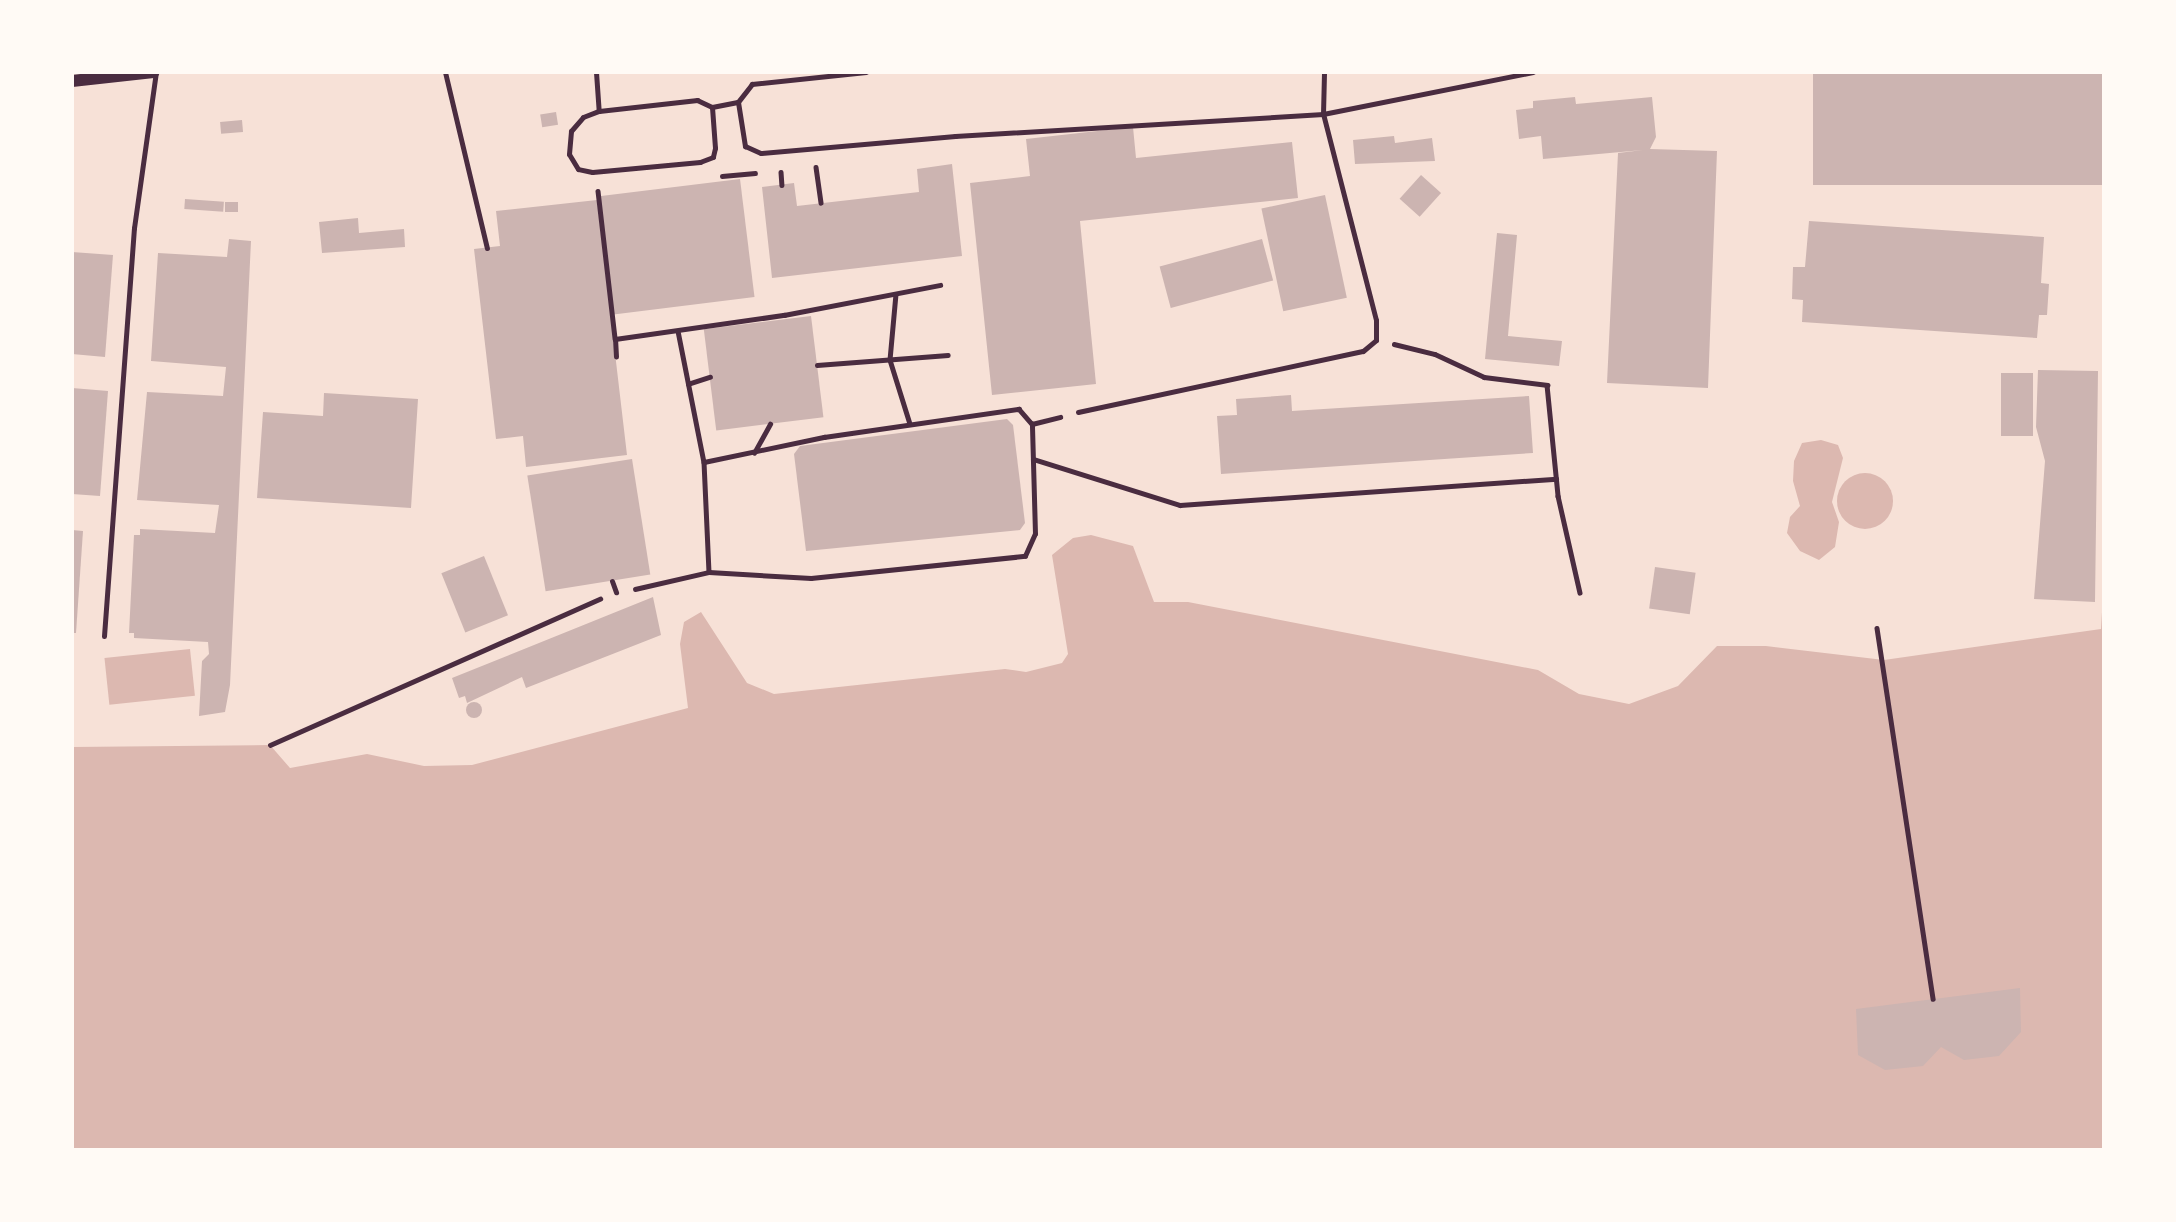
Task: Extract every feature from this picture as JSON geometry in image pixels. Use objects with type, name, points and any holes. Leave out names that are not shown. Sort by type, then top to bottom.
[{"type":"street","points":[[72,81],[155,72]]},
{"type":"lane","points":[[104,636],[134,228],[155,72]]},
{"type":"lane","points":[[445,72],[487,248]]},
{"type":"lane","points":[[596,72],[599,111]]},
{"type":"lane","points":[[712,107],[713,157],[701,162],[617,170],[578,169],[569,154],[571,131],[583,117],[599,111],[696,100],[712,107],[738,102],[752,84],[866,72]]},
{"type":"lane","points":[[1078,412],[1363,351],[1376,340],[1376,320],[1323,114],[1324,72]]},
{"type":"lane","points":[[738,102],[745,146],[761,153],[956,136],[1323,114],[1533,72]]},
{"type":"lane","points":[[612,581],[616,592]]},
{"type":"path","points":[[817,167],[821,203]]},
{"type":"path","points":[[781,171],[782,185]]},
{"type":"path","points":[[597,186],[616,357]]},
{"type":"path","points":[[615,339],[740,322],[940,285]]},
{"type":"path","points":[[896,294],[890,360],[910,424]]},
{"type":"path","points":[[740,322],[761,323]]},
{"type":"path","points":[[678,331],[704,462],[709,572]]},
{"type":"path","points":[[1376,340],[1434,354],[1484,377],[1547,385],[1556,479],[1580,593]]},
{"type":"path","points":[[817,365],[948,355]]},
{"type":"path","points":[[688,384],[710,377]]},
{"type":"path","points":[[271,745],[616,592],[709,572],[811,578],[1025,556],[1035,534],[1032,424],[1019,409],[910,424],[704,462]]},
{"type":"path","points":[[1032,424],[1078,412]]},
{"type":"path","points":[[754,453],[770,424]]},
{"type":"path","points":[[1033,459],[1180,505],[1556,479]]},
{"type":"path","points":[[1877,628],[1933,999]]},
{"type":"shaded area","points":[[1821,440],[1838,445],[1843,458],[1832,502],[1839,522],[1835,547],[1819,560],[1800,551],[1787,533],[1790,517],[1800,506],[1793,481],[1794,461],[1802,443]]},
{"type":"shaded area","points":[[1859,473],[1871,473],[1881,477],[1889,485],[1893,501],[1889,517],[1881,525],[1871,529],[1859,529],[1849,525],[1841,517],[1837,507],[1837,495],[1841,485],[1849,477]]},
{"type":"shaded area","points":[[1091,535],[1133,546],[1154,602],[1188,602],[1538,670],[1579,694],[1629,704],[1678,686],[1717,646],[1766,646],[1884,660],[2101,629],[2104,578],[2104,1150],[72,1150],[72,747],[270,745],[290,768],[367,754],[424,766],[472,765],[688,708],[680,644],[684,622],[701,612],[747,683],[774,694],[1005,669],[1026,672],[1062,663],[1068,654],[1052,555],[1073,538]]},
{"type":"shaded area","points":[[190,649],[195,696],[109,705],[104,658]]},
{"type":"building","points":[[1813,72],[2102,72],[2102,185],[1813,185]]},
{"type":"building","points":[[1575,97],[1576,104],[1652,97],[1656,137],[1650,149],[1717,151],[1708,388],[1607,383],[1618,153],[1643,150],[1543,159],[1541,136],[1519,139],[1516,110],[1533,108],[1533,101]]},
{"type":"building","points":[[556,112],[558,125],[542,127],[540,115]]},
{"type":"building","points":[[242,120],[243,132],[221,134],[220,122]]},
{"type":"building","points":[[1133,127],[1136,158],[1292,142],[1298,198],[1080,221],[1096,384],[992,395],[970,183],[1030,176],[1026,139]]},
{"type":"building","points":[[1394,136],[1395,143],[1432,138],[1435,161],[1355,164],[1353,140]]},
{"type":"building","points":[[952,164],[962,256],[772,278],[762,187],[794,183],[797,206],[919,192],[917,169]]},
{"type":"building","points":[[1421,175],[1441,193],[1420,217],[1400,199]]},
{"type":"building","points":[[740,179],[755,297],[614,314],[599,196]]},
{"type":"building","points":[[1325,195],[1347,298],[1283,311],[1261,209]]},
{"type":"building","points":[[185,199],[224,202],[223,212],[184,209]]},
{"type":"building","points":[[597,200],[627,455],[526,467],[523,436],[496,439],[474,249],[500,246],[496,211]]},
{"type":"building","points":[[225,202],[238,202],[238,212],[225,212]]},
{"type":"building","points":[[358,218],[359,233],[404,229],[405,247],[322,253],[319,222]]},
{"type":"building","points":[[1809,221],[2044,237],[2041,283],[2049,284],[2047,315],[2039,315],[2037,338],[1802,322],[1803,300],[1792,299],[1793,267],[1805,267]]},
{"type":"building","points":[[1497,233],[1517,235],[1508,336],[1562,341],[1559,366],[1485,359]]},
{"type":"building","points":[[229,239],[251,241],[230,685],[225,712],[199,716],[202,661],[209,654],[208,642],[134,638],[134,633],[129,633],[134,535],[140,535],[140,529],[215,533],[219,505],[137,500],[147,392],[223,396],[226,367],[151,361],[158,253],[227,257]]},
{"type":"building","points":[[1262,239],[1273,281],[1171,308],[1160,266]]},
{"type":"building","points":[[72,252],[113,255],[105,357],[72,354]]},
{"type":"building","points":[[811,316],[823,417],[716,430],[704,329]]},
{"type":"building","points":[[2038,370],[2098,371],[2095,602],[2034,599],[2045,461],[2036,427]]},
{"type":"building","points":[[2001,373],[2033,373],[2033,436],[2001,436]]},
{"type":"building","points":[[72,388],[108,391],[100,496],[72,494]]},
{"type":"building","points":[[324,393],[418,399],[411,508],[257,498],[263,412],[323,416]]},
{"type":"building","points":[[1291,395],[1292,411],[1529,396],[1533,453],[1221,474],[1217,416],[1237,415],[1236,399]]},
{"type":"building","points":[[1007,419],[1013,425],[1025,523],[1020,530],[806,551],[794,454],[800,446]]},
{"type":"building","points":[[632,459],[650,575],[546,591],[527,476]]},
{"type":"building","points":[[72,530],[83,531],[76,633],[72,633]]},
{"type":"building","points":[[484,556],[508,615],[465,633],[441,573]]},
{"type":"building","points":[[1655,567],[1696,573],[1690,614],[1649,609]]},
{"type":"building","points":[[653,597],[661,635],[526,688],[522,677],[467,703],[465,696],[459,698],[452,678]]},
{"type":"building","points":[[471,702],[477,702],[482,710],[480,716],[471,718],[466,713],[466,707]]},
{"type":"building","points":[[2020,988],[2021,1032],[1999,1056],[1964,1060],[1941,1047],[1923,1066],[1885,1070],[1858,1055],[1856,1009]]}]
